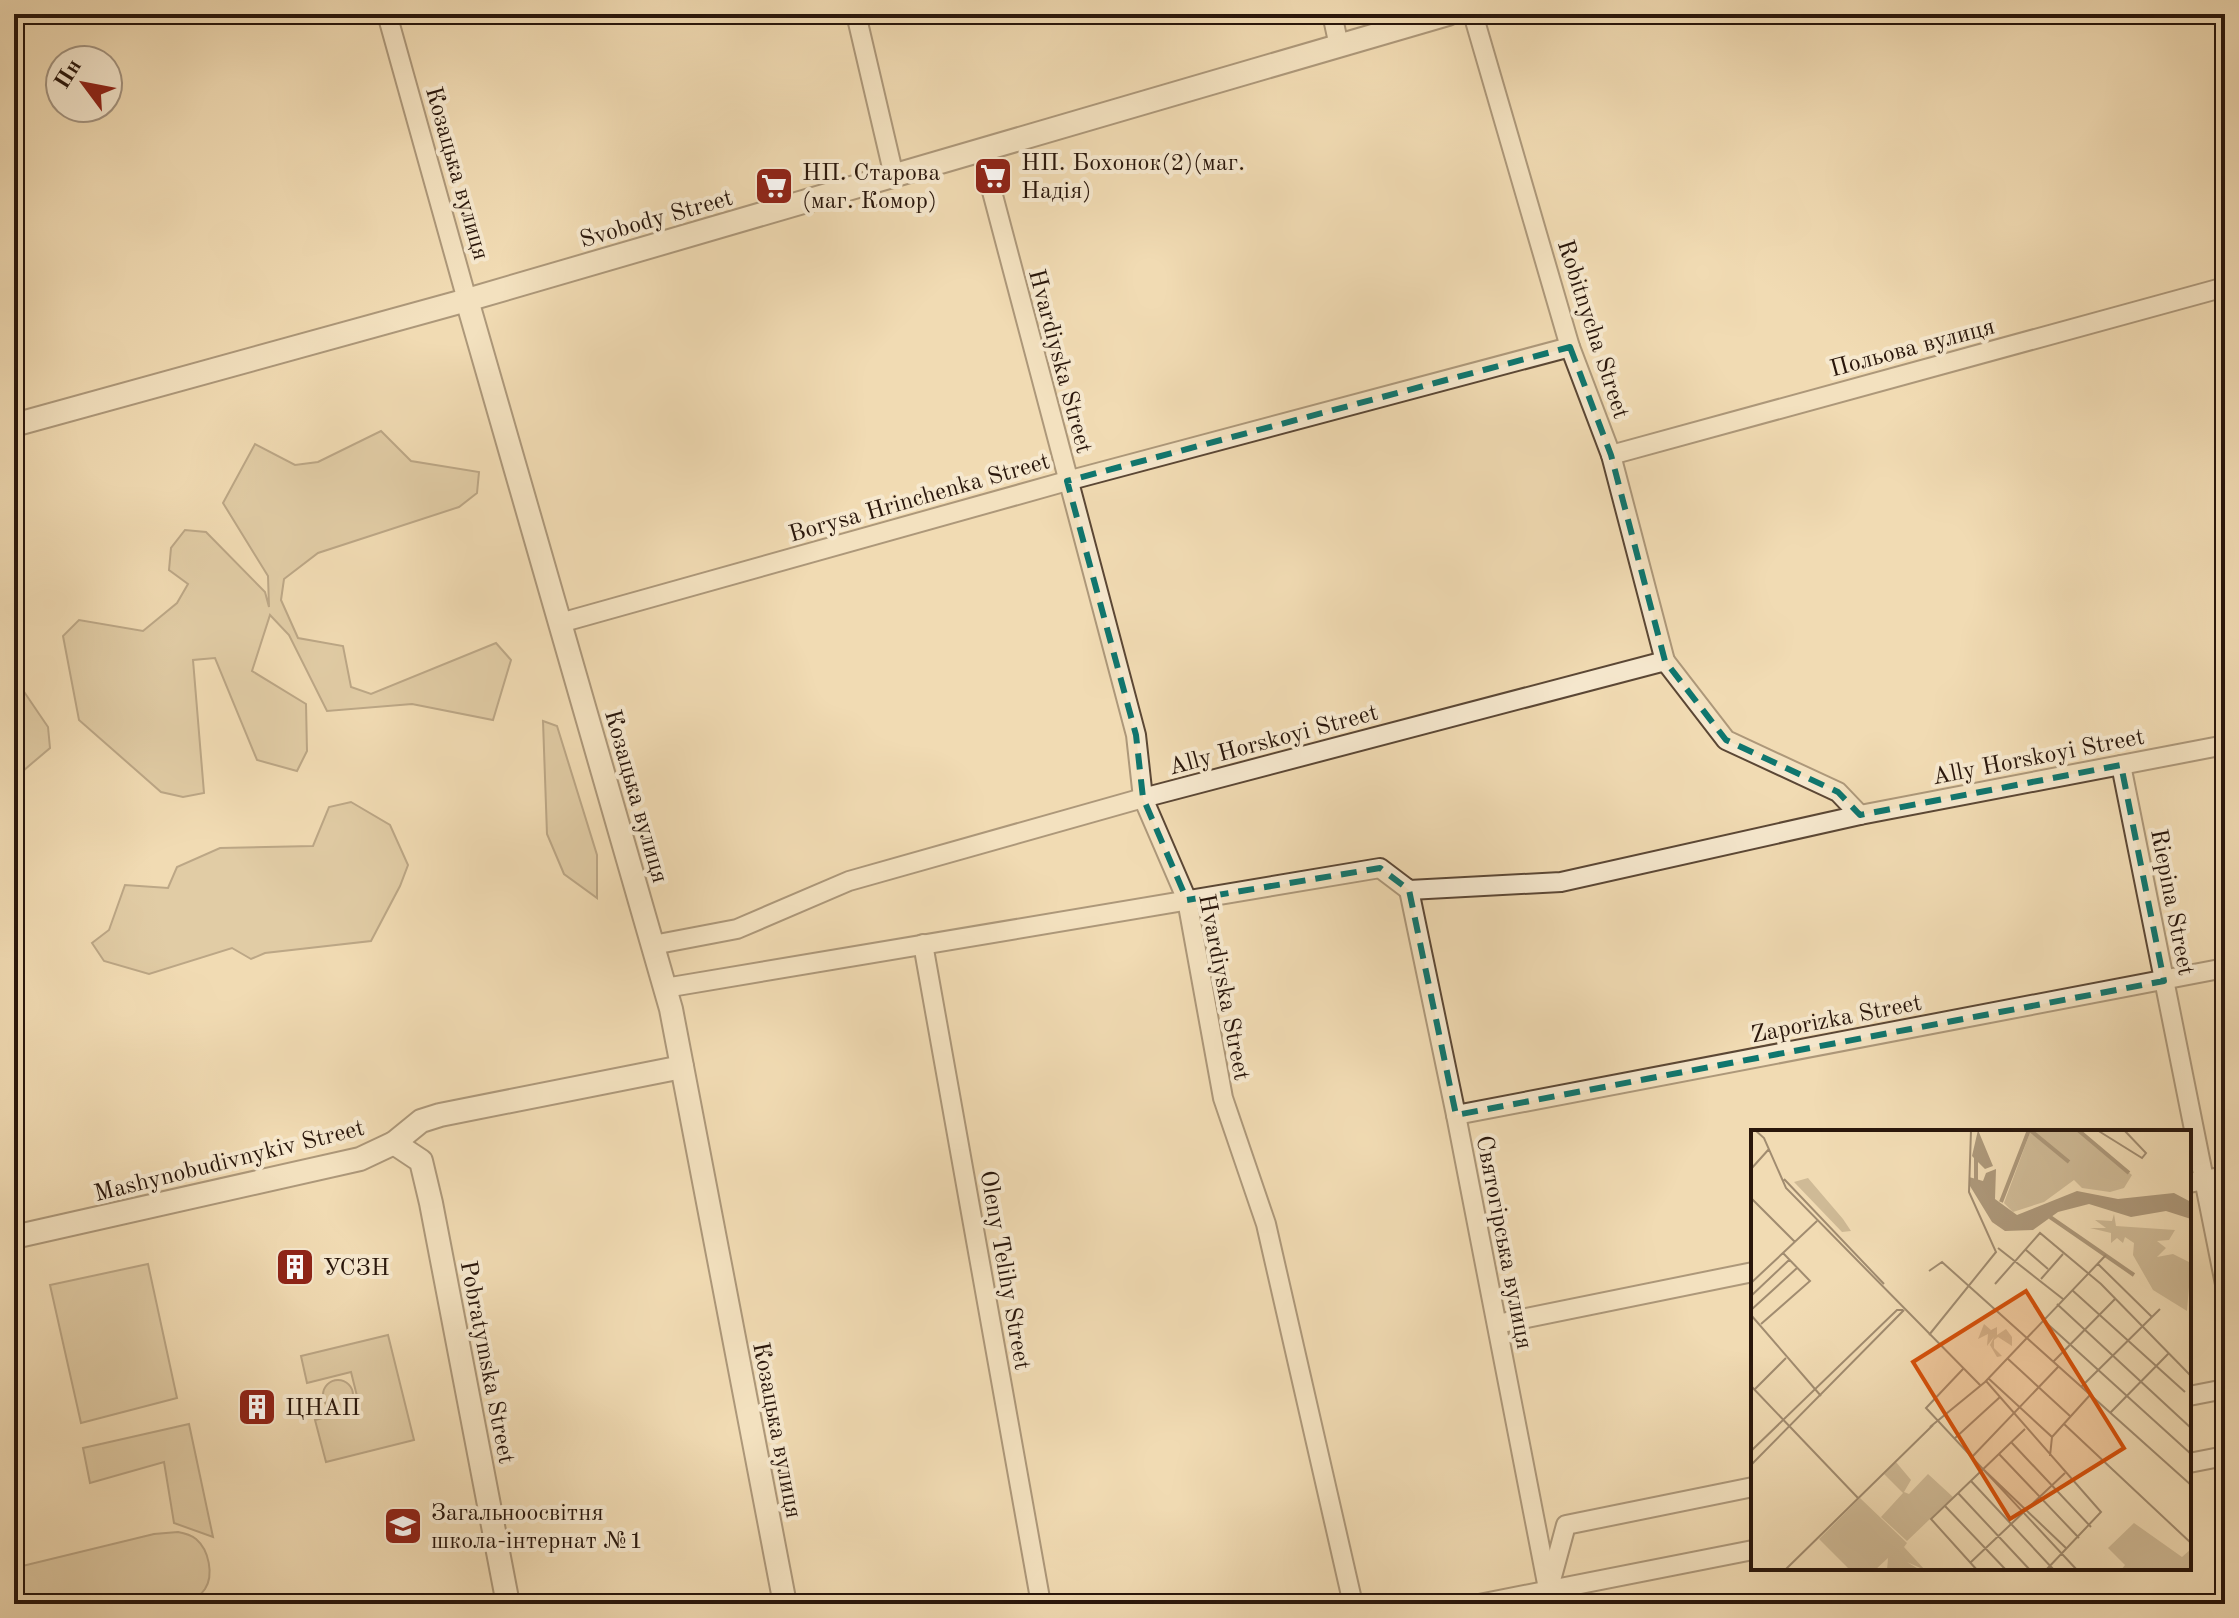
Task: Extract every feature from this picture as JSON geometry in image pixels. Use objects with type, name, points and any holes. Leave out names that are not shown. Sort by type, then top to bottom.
[{"type":"street","points":[[856,14],[894,176]]},
{"type":"street","points":[[1332,14],[1339,46]]},
{"type":"street","name":"Svobody Street","points":[[14,425],[467,300],[1448,14]]},
{"type":"street","name":"Robitnycha Street","points":[[1473,14],[1570,347],[1611,455],[1665,661]]},
{"type":"street","name":"Козацька вулиця","points":[[392,15],[467,300],[665,988],[785,1604]]},
{"type":"street","name":"Hvardiyska Street","points":[[981,150],[1136,735],[1143,798],[1187,900],[1223,1098],[1266,1224],[1353,1604]]},
{"type":"street","name":"Польова вулиця","points":[[1611,455],[2225,287]]},
{"type":"street","name":"Borysa Hrinchenka Street","points":[[560,623],[1067,481],[1570,347]]},
{"type":"street","points":[[1665,661],[1726,740],[1838,792],[1860,815]]},
{"type":"street","name":"Ally Horskoyi Street","points":[[653,945],[737,929],[849,881],[1143,798],[1665,661]]},
{"type":"street","name":"Ally Horskoyi Street","points":[[1409,890],[1561,882],[1860,815],[2225,745]]},
{"type":"street","name":"Riepina Street","points":[[2121,765],[2164,981],[2188,1130]]},
{"type":"street","points":[[665,988],[1380,868],[1409,890]]},
{"type":"street","name":"Святогірська вулиця","points":[[1409,890],[1550,1597]]},
{"type":"street","name":"Oleny Telihy Street","points":[[923,944],[1041,1604]]},
{"type":"street","name":"Zaporizka Street","points":[[1456,1115],[2225,968]]},
{"type":"street","name":"Mashynobudivnykiv Street","points":[[14,1237],[360,1159],[394,1143],[421,1121],[440,1115],[682,1067]]},
{"type":"street","name":"Pobratymska Street","points":[[394,1143],[421,1161],[508,1604]]},
{"type":"street","name":"Riepina Street","points":[[2191,1145],[2197,1182],[2225,1284]]},
{"type":"street","points":[[2197,1182],[2225,1176]]},
{"type":"street","points":[[1497,1324],[1751,1272]]},
{"type":"street","points":[[2191,1396],[2225,1389]]},
{"type":"street","points":[[2191,1463],[2225,1456]]},
{"type":"street","points":[[1550,1597],[1566,1525],[1751,1487]]},
{"type":"street","points":[[1479,1604],[1550,1597],[1751,1550]]},
{"type":"highlighted area","points":[[1570,347],[1611,455],[1665,661],[1726,740],[1838,792],[1860,815],[2121,765],[2164,981],[1456,1115],[1409,890],[1380,868],[1187,900],[1143,798],[1136,735],[1067,481]]},
{"type":"shaded area","points":[[381,431],[411,461],[479,472],[477,493],[459,507],[318,553],[284,579],[281,600],[298,638],[343,646],[351,687],[371,694],[496,643],[511,660],[493,720],[412,704],[327,711],[289,635],[270,615],[252,671],[306,704],[307,751],[297,771],[257,760],[215,658],[193,660],[204,793],[183,797],[161,792],[79,720],[63,636],[79,620],[143,631],[177,603],[188,584],[169,570],[171,548],[185,530],[206,532],[265,592],[269,607],[268,576],[223,503],[255,444],[295,465],[318,462]]},
{"type":"shaded area","points":[[14,677],[48,727],[50,748],[17,776],[14,775]]},
{"type":"shaded area","points":[[543,721],[557,726],[597,855],[597,898],[564,874],[547,834]]},
{"type":"shaded area","points":[[351,802],[390,825],[408,865],[371,941],[265,953],[251,959],[232,948],[149,974],[104,961],[92,943],[109,930],[125,885],[168,888],[177,867],[220,848],[313,846],[329,807]]},
{"type":"shaded area","points":[[148,1264],[177,1398],[81,1423],[50,1285]]},
{"type":"shaded area","points":[[388,1335],[414,1440],[326,1462],[315,1420],[360,1408],[351,1372],[307,1383],[301,1356]]},
{"type":"shaded area","points":[[338,1380],[344,1381],[352,1389],[352,1401],[344,1409],[338,1410],[332,1409],[324,1401],[323,1395],[324,1389],[332,1381]]},
{"type":"shaded area","points":[[189,1424],[213,1537],[174,1523],[164,1462],[90,1483],[83,1448]]},
{"type":"shaded area","points":[[178,1532],[196,1539],[207,1556],[210,1570],[203,1592],[183,1604],[14,1604],[14,1568],[154,1534]]},
{"type":"place","name":"НП. Бохонок(2)(маг. Надія)","points":[[993,176]]},
{"type":"place","name":"НП. Старова (маг. Комор)","points":[[774,186]]},
{"type":"place","name":"УСЗН","points":[[295,1267]]},
{"type":"place","name":"ЦНАП","points":[[257,1407]]},
{"type":"place","name":"Загальноосвітня школа-інтернат №1","points":[[403,1526]]}]
